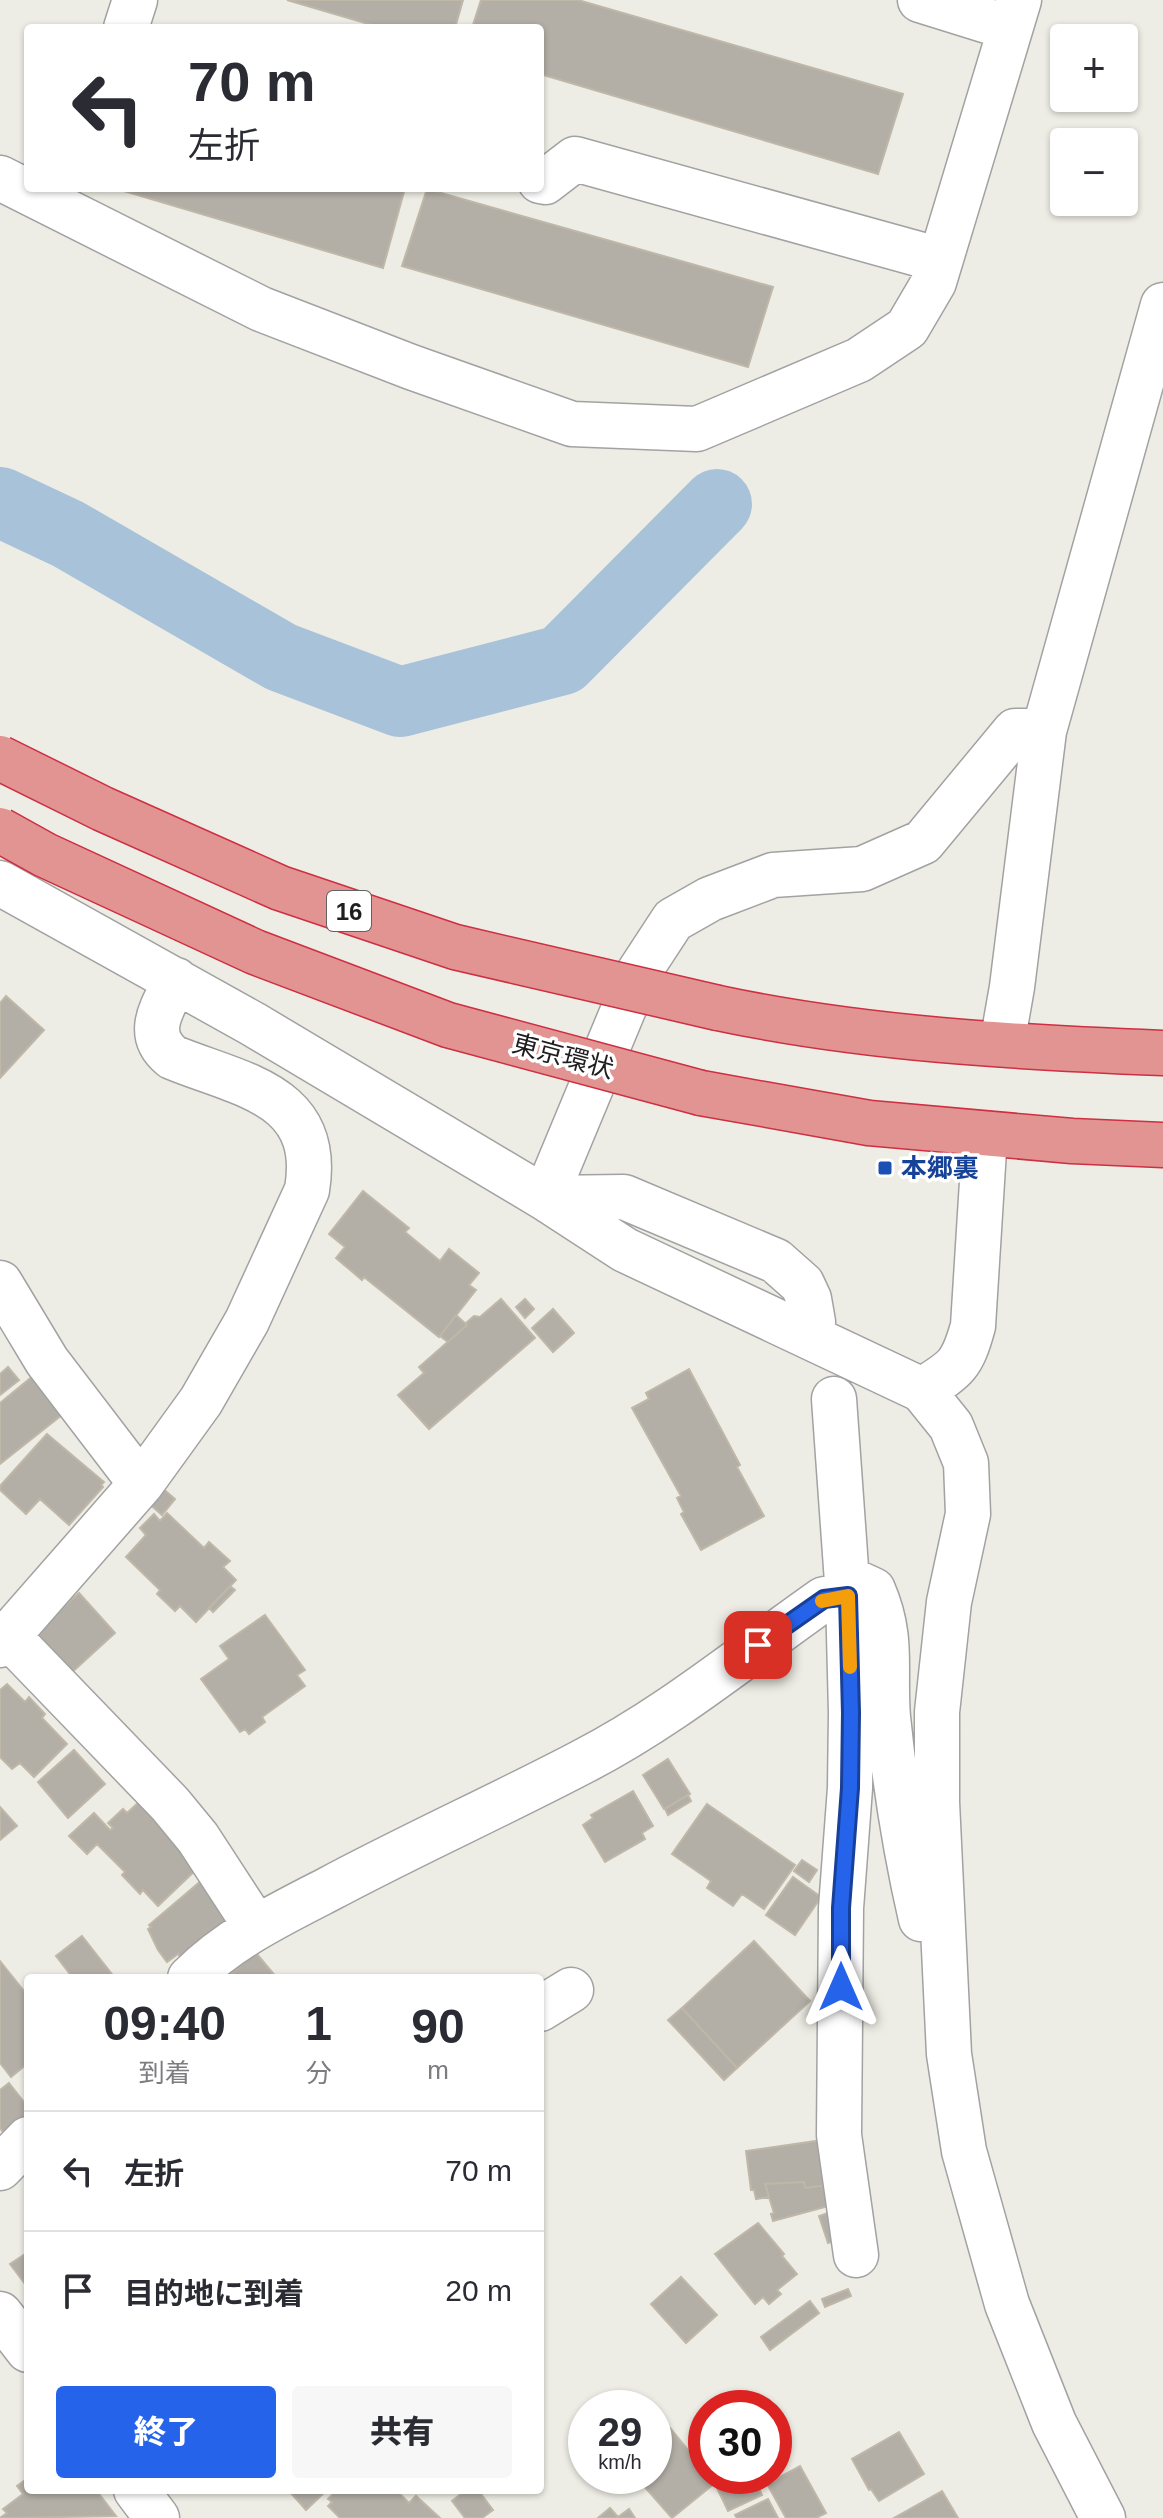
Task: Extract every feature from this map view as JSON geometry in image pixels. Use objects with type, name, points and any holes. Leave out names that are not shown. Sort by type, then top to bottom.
[{"type":"highway","name":"16","points":[[0,758],[103,809],[280,888],[455,947],[784,1022],[1002,1044],[1163,1053]]},
{"type":"highway","name":"東京環状","points":[[0,830],[45,855],[255,952],[433,1020],[701,1093],[869,1123],[1072,1141],[1163,1145]]},
{"type":"street","points":[[127,24],[135,0]]},
{"type":"street","points":[[63,198],[128,244],[261,309],[411,367],[572,424],[697,429],[859,360],[907,328],[934,282],[1014,14],[920,0]]},
{"type":"street","points":[[544,182],[575,159],[940,260]]},
{"type":"street","points":[[0,178],[24,186]]},
{"type":"street","points":[[1002,1044],[1044,731],[1163,305]]},
{"type":"street","points":[[545,1198],[639,972],[673,920],[710,899],[773,875],[862,869],[923,842],[1015,731],[1044,731]]},
{"type":"street","points":[[0,883],[176,980],[545,1198],[625,1250],[922,1390],[951,1426],[966,1463],[968,1514],[949,1602],[937,1712],[937,1802],[949,2054],[964,2151],[1003,2289],[1054,2423],[1103,2518]]},
{"type":"street","points":[[176,980],[157,1027],[162,1048],[172,1057],[257,1088],[284,1106],[303,1134],[310,1175],[299,1212],[247,1321],[201,1401],[141,1484],[4,1640],[170,1804],[198,1838],[256,1927]]},
{"type":"street","points":[[922,1390],[958,1365],[965,1356],[973,1326],[985,1134]]},
{"type":"street","points":[[545,1198],[624,1197],[776,1261],[802,1284],[809,1299],[813,1322]]},
{"type":"street","points":[[0,1283],[47,1361],[141,1484]]},
{"type":"street","points":[[834,1399],[848,1587],[851,1713],[850,1788],[841,1908],[839,2135],[856,2255]]},
{"type":"street","points":[[194,1974],[256,1927],[406,1847],[583,1762],[655,1721],[824,1599],[848,1587],[873,1590],[884,1613],[889,1661],[889,1719],[912,1880],[922,1925],[945,1964]]},
{"type":"street","points":[[0,2168],[24,2143]]},
{"type":"street","points":[[139,2494],[157,2518]]},
{"type":"building","points":[[287,0],[463,0],[456,24],[368,24]]},
{"type":"building","points":[[481,0],[578,0],[903,94],[878,174],[544,75],[544,24],[473,24]]},
{"type":"building","points":[[127,192],[404,192],[383,268]]},
{"type":"building","points":[[426,192],[438,192],[773,287],[748,367],[402,266]]},
{"type":"building","points":[[6,996],[44,1030],[0,1078],[0,1003]]},
{"type":"building","points":[[363,1191],[409,1228],[405,1232],[440,1261],[449,1249],[479,1273],[469,1285],[476,1290],[439,1337],[336,1258],[345,1247],[329,1234]]},
{"type":"building","points":[[501,1299],[535,1338],[429,1429],[398,1395],[424,1373],[419,1367],[466,1323],[474,1316],[480,1317]]},
{"type":"building","points":[[525,1299],[534,1309],[525,1318],[516,1307]]},
{"type":"building","points":[[553,1309],[574,1333],[553,1352],[532,1328]]},
{"type":"building","points":[[456,1315],[467,1325],[448,1342],[440,1336]]},
{"type":"building","points":[[8,1367],[19,1380],[0,1395],[0,1374]]},
{"type":"building","points":[[689,1369],[764,1516],[701,1550],[681,1514],[684,1512],[677,1498],[681,1496],[632,1408],[649,1399],[646,1393]]},
{"type":"building","points":[[33,1376],[63,1414],[0,1464],[0,1403]]},
{"type":"building","points":[[47,1434],[104,1482],[69,1525],[40,1499],[26,1514],[0,1490],[0,1486]]},
{"type":"building","points":[[160,1486],[175,1499],[162,1515],[147,1502]]},
{"type":"building","points":[[167,1513],[204,1548],[209,1542],[230,1561],[223,1567],[236,1580],[196,1622],[180,1606],[175,1611],[157,1594],[160,1590],[126,1557],[146,1535],[140,1528],[154,1514],[160,1521]]},
{"type":"building","points":[[230,1586],[235,1590],[213,1612],[209,1608]]},
{"type":"building","points":[[79,1593],[115,1633],[70,1674],[33,1635]]},
{"type":"building","points":[[265,1615],[305,1670],[297,1675],[305,1686],[262,1717],[265,1722],[249,1734],[245,1729],[240,1732],[201,1679],[229,1659],[220,1646]]},
{"type":"building","points":[[7,1684],[25,1702],[29,1697],[45,1714],[42,1718],[67,1744],[34,1777],[20,1763],[12,1769],[0,1757],[0,1690]]},
{"type":"building","points":[[74,1750],[105,1784],[68,1818],[38,1782]]},
{"type":"building","points":[[668,1759],[690,1794],[664,1809],[643,1775]]},
{"type":"building","points":[[633,1791],[653,1826],[642,1833],[645,1839],[605,1862],[583,1825],[593,1818],[591,1815]]},
{"type":"building","points":[[688,1795],[691,1801],[668,1815],[665,1809]]},
{"type":"building","points":[[139,1802],[200,1866],[158,1906],[143,1890],[140,1894],[122,1875],[125,1872],[97,1844],[87,1854],[69,1836],[94,1813],[110,1830],[113,1828],[108,1823],[123,1809],[127,1813]]},
{"type":"building","points":[[707,1804],[795,1865],[764,1909],[742,1894],[733,1906],[707,1888],[711,1881],[672,1854]]},
{"type":"building","points":[[0,1807],[17,1826],[0,1840]]},
{"type":"building","points":[[802,1860],[817,1870],[809,1882],[794,1871]]},
{"type":"building","points":[[793,1877],[821,1897],[795,1935],[766,1915]]},
{"type":"building","points":[[202,1880],[230,1923],[184,1962],[178,1954],[167,1962],[158,1950],[149,1925]]},
{"type":"building","points":[[82,1936],[112,1974],[70,1974],[56,1956]]},
{"type":"building","points":[[754,1941],[810,2001],[737,2068],[682,2008]]},
{"type":"building","points":[[256,1953],[274,1974],[231,1974]]},
{"type":"building","points":[[0,1961],[24,1991],[24,2066],[11,2077],[0,2063]]},
{"type":"building","points":[[682,2008],[737,2068],[724,2080],[668,2020]]},
{"type":"building","points":[[9,2083],[24,2102],[24,2122],[6,2136],[0,2128],[0,2090]]},
{"type":"building","points":[[823,2140],[829,2185],[805,2188],[804,2182],[765,2184],[769,2197],[756,2199],[754,2190],[751,2190],[746,2151]]},
{"type":"building","points":[[804,2182],[805,2188],[829,2185],[840,2203],[773,2221],[771,2214],[774,2213],[765,2184]]},
{"type":"building","points":[[839,2209],[848,2236],[828,2243],[819,2216]]},
{"type":"building","points":[[758,2223],[797,2274],[777,2290],[781,2294],[769,2304],[763,2297],[755,2304],[715,2254]]},
{"type":"building","points":[[24,2255],[24,2283],[10,2264]]},
{"type":"building","points":[[681,2277],[717,2315],[686,2343],[651,2304]]},
{"type":"building","points":[[848,2289],[851,2296],[825,2307],[822,2299]]},
{"type":"building","points":[[810,2301],[819,2313],[770,2350],[761,2337]]},
{"type":"building","points":[[672,2430],[688,2450],[688,2494],[701,2494],[672,2518],[651,2494],[672,2494]]},
{"type":"building","points":[[899,2432],[924,2474],[879,2501],[869,2490],[852,2459]]},
{"type":"building","points":[[800,2466],[826,2513],[816,2518],[786,2518],[773,2494],[792,2494],[792,2470]]},
{"type":"building","points":[[24,2481],[24,2494],[99,2494],[116,2516],[0,2518],[7,2513],[3,2509],[23,2494],[17,2486]]},
{"type":"building","points":[[942,2491],[958,2518],[894,2518]]},
{"type":"building","points":[[292,2494],[323,2494],[306,2510]]},
{"type":"building","points":[[333,2494],[400,2494],[409,2503],[416,2496],[440,2518],[340,2518],[328,2506],[332,2502],[328,2499]]},
{"type":"building","points":[[461,2494],[481,2494],[493,2510],[482,2518],[465,2518],[452,2501]]},
{"type":"building","points":[[720,2494],[762,2494],[762,2495],[728,2511]]},
{"type":"building","points":[[768,2499],[778,2518],[737,2518],[735,2515]]},
{"type":"building","points":[[610,2508],[618,2517],[629,2509],[635,2518],[598,2518]]},
{"type":"waterway","points":[[0,502],[68,534],[281,657],[400,702],[562,660],[717,504]]},
{"type":"slow traffic","points":[[822,1601],[848,1596],[850,1667]]},
{"type":"place","name":"本郷裏","points":[[885,1168]]},
{"type":"route","points":[[758,1645],[824,1599],[848,1596],[850,1788],[841,1908],[841,1987]]}]
